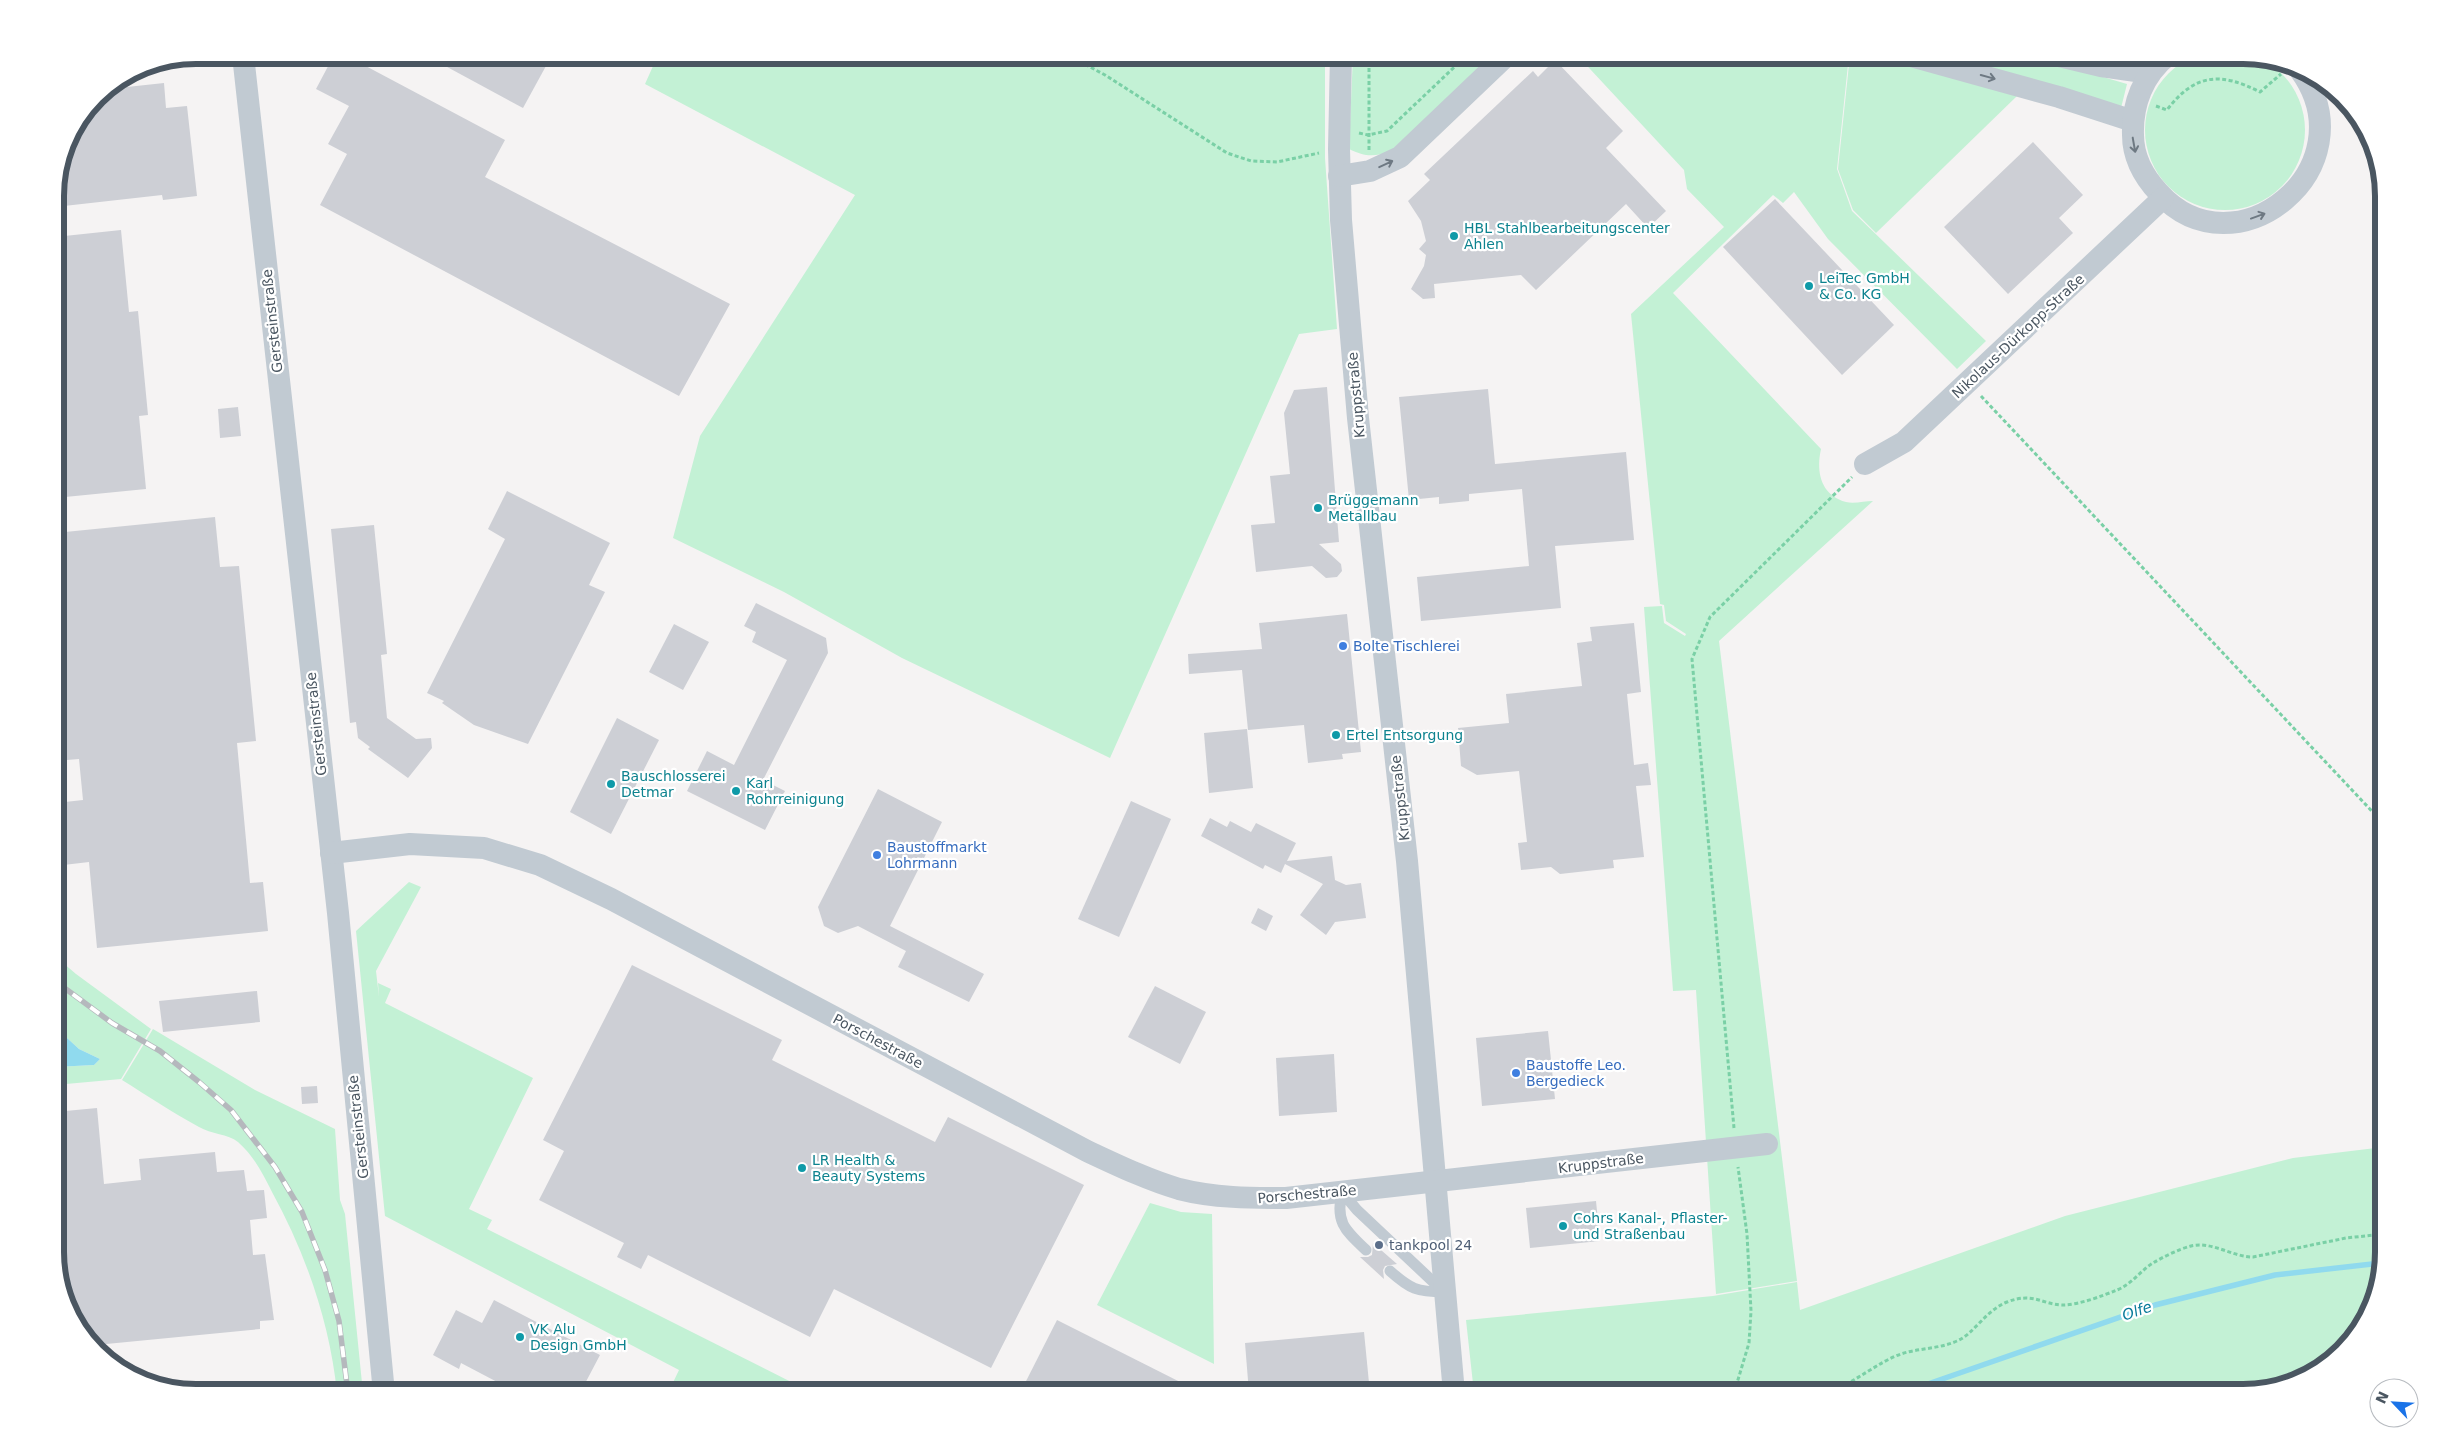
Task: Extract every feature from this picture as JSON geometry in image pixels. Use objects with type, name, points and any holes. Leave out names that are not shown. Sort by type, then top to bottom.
[{"type":"street","name":"Gersteinstraße","points":[[243,64],[331,853],[383,1384]]},
{"type":"street","name":"Kruppstraße","points":[[1341,64],[1339,176],[1341,220],[1358,418],[1407,861],[1453,1384]]},
{"type":"street","points":[[1339,176],[1370,171],[1400,157],[1498,64]]},
{"type":"street","points":[[1940,64],[2059,97],[2133,121]]},
{"type":"street","points":[[2093,64],[2150,73]]},
{"type":"street","points":[[2159,64],[2150,73],[2137,100],[2133,121],[2133,138],[2139,163],[2152,185],[2163,198],[2194,216],[2211,221],[2246,220],[2263,214],[2292,194],[2312,165],[2319,139],[2318,113],[2308,81]]},
{"type":"street","name":"Nikolaus-Dürkopp-Straße","points":[[1865,464],[1904,442],[1969,383],[2163,198]]},
{"type":"street","name":"Porschestraße","points":[[331,853],[410,844],[484,848],[540,864],[611,899],[976,1093],[1127,1169],[1180,1189],[1238,1198],[1286,1198],[1434,1182]]},
{"type":"street","name":"Kruppstraße","points":[[1434,1182],[1767,1144]]},
{"type":"lane","points":[[1342,1192],[1338,1210],[1345,1229],[1366,1250]]},
{"type":"lane","points":[[1342,1192],[1357,1210],[1444,1292]]},
{"type":"lane","points":[[1390,1271],[1404,1283],[1422,1292],[1444,1292]]},
{"type":"path","points":[[1085,64],[1227,153],[1251,161],[1277,162],[1339,140],[1387,131],[1458,64]]},
{"type":"path","points":[[1369,64],[1368,135],[1370,171]]},
{"type":"path","points":[[1969,383],[2375,814]]},
{"type":"path","points":[[1737,1384],[1749,1343],[1751,1311],[1746,1234],[1735,1148],[1692,659],[1710,616],[1865,464]]},
{"type":"path","points":[[1849,1384],[1900,1354],[1957,1341],[1991,1311],[2007,1302],[2022,1298],[2039,1298],[2060,1305],[2071,1304],[2129,1285],[2152,1264],[2190,1246],[2204,1245],[2218,1248],[2240,1257],[2253,1257],[2346,1238],[2375,1235]]},
{"type":"green space","points":[[654,64],[1325,64],[1325,158],[1337,329],[1299,334],[1110,758],[902,658],[784,592],[673,538],[700,436],[855,195],[645,84]]},
{"type":"green space","points":[[1353,64],[1483,64],[1391,151],[1370,155],[1360,154],[1349,149]]},
{"type":"green space","points":[[1585,64],[1848,64],[1837,169],[1852,211],[1986,341],[1957,369],[1828,239],[1794,192],[1783,203],[1773,195],[1673,293],[1821,449],[1820,474],[1825,488],[1830,494],[1837,499],[1849,503],[1873,501],[1719,641],[1797,1281],[1716,1294],[1696,990],[1673,991],[1644,607],[1662,606],[1664,623],[1685,636],[1686,634],[1666,621],[1664,605],[1660,604],[1631,314],[1724,227],[1687,189],[1684,170]]},
{"type":"green space","points":[[1849,64],[1909,64],[2017,96],[1876,233],[1853,210],[1838,169]]},
{"type":"green space","points":[[1962,64],[2059,64],[2127,84],[2120,112]]},
{"type":"green space","points":[[2181,64],[2243,64],[2276,68],[2287,79],[2299,99],[2305,122],[2305,138],[2299,161],[2287,181],[2276,192],[2256,204],[2233,210],[2217,210],[2194,204],[2174,192],[2163,181],[2151,161],[2145,138],[2145,122],[2151,99],[2168,73]]},
{"type":"green space","points":[[409,882],[421,887],[376,971],[379,997],[378,983],[391,989],[385,1003],[533,1078],[469,1209],[492,1220],[487,1229],[795,1384],[672,1384],[679,1370],[385,1216],[356,931]]},
{"type":"green space","points":[[64,964],[151,1029],[121,1079],[64,1084],[64,1067],[94,1065],[100,1059],[79,1049],[64,1035]]},
{"type":"green space","points":[[153,1029],[255,1090],[335,1129],[340,1200],[345,1214],[362,1384],[336,1384],[329,1341],[306,1264],[262,1172],[249,1153],[234,1139],[199,1127],[122,1080]]},
{"type":"green space","points":[[2375,1148],[2374,1269],[2371,1286],[2358,1318],[2337,1346],[2309,1367],[2277,1380],[2243,1384],[1473,1384],[1466,1320],[1713,1296],[1797,1282],[1800,1310],[2065,1216],[2293,1158]]},
{"type":"green space","points":[[1150,1203],[1181,1212],[1212,1214],[1214,1364],[1097,1305]]},
{"type":"water","points":[[64,1035],[79,1049],[100,1059],[94,1065],[64,1067]]},
{"type":"building","points":[[329,64],[362,64],[505,140],[485,177],[730,304],[679,396],[320,205],[347,154],[328,144],[349,106],[316,89]]},
{"type":"building","points":[[442,64],[547,64],[523,108]]},
{"type":"building","points":[[1551,64],[1559,64],[1623,131],[1606,148],[1666,211],[1648,228],[1626,204],[1536,290],[1521,275],[1434,284],[1435,298],[1423,299],[1411,289],[1424,266],[1426,255],[1419,249],[1426,241],[1421,221],[1408,201],[1430,180],[1424,174],[1533,71],[1538,77]]},
{"type":"building","points":[[127,83],[127,87],[164,83],[166,108],[187,106],[197,196],[163,200],[162,195],[64,206],[64,187],[68,162],[77,137],[102,102]]},
{"type":"building","points":[[2033,142],[2083,195],[2059,218],[2073,233],[2008,294],[1944,227]]},
{"type":"building","name":"LeiTec GmbH & Co. KG","points":[[1775,199],[1894,325],[1842,375],[1723,247]]},
{"type":"building","points":[[121,230],[129,312],[138,311],[148,415],[139,416],[146,489],[64,497],[64,236]]},
{"type":"building","points":[[1327,387],[1339,542],[1319,544],[1341,564],[1342,571],[1337,577],[1326,578],[1312,566],[1256,572],[1251,525],[1275,523],[1270,476],[1290,474],[1284,413],[1294,390]]},
{"type":"building","points":[[1488,389],[1495,464],[1626,452],[1634,540],[1555,546],[1561,608],[1421,621],[1417,577],[1529,566],[1522,489],[1469,494],[1469,501],[1439,504],[1439,497],[1409,500],[1399,397]]},
{"type":"building","points":[[238,407],[241,436],[220,438],[218,409]]},
{"type":"building","points":[[507,491],[610,543],[589,585],[605,592],[528,744],[474,725],[442,703],[444,701],[427,693],[505,539],[488,529]]},
{"type":"building","points":[[215,517],[220,567],[239,566],[256,741],[237,743],[250,883],[263,882],[268,931],[97,948],[89,862],[64,865],[64,817],[67,817],[65,802],[83,800],[79,759],[64,760],[64,532]]},
{"type":"building","points":[[374,525],[387,654],[381,655],[387,718],[416,739],[431,738],[432,748],[408,778],[368,749],[370,747],[358,738],[356,722],[350,723],[331,529]]},
{"type":"building","points":[[756,603],[826,638],[828,653],[763,780],[785,791],[765,830],[687,791],[707,751],[734,765],[787,660],[752,642],[756,632],[744,626]]},
{"type":"building","points":[[1347,614],[1361,752],[1342,754],[1343,759],[1308,763],[1304,725],[1248,730],[1242,670],[1189,674],[1188,654],[1262,649],[1259,623]]},
{"type":"building","points":[[1634,623],[1641,692],[1627,694],[1634,765],[1648,763],[1651,785],[1636,786],[1644,857],[1613,860],[1614,868],[1560,874],[1551,867],[1521,870],[1518,843],[1527,842],[1519,771],[1477,775],[1461,766],[1458,728],[1509,723],[1506,694],[1582,686],[1577,643],[1592,641],[1590,627]]},
{"type":"building","points":[[674,624],[709,642],[683,690],[649,672]]},
{"type":"building","name":"Bauschlosserei Detmar","points":[[617,718],[659,740],[611,834],[570,812]]},
{"type":"building","points":[[1247,729],[1253,788],[1209,793],[1204,733]]},
{"type":"building","points":[[878,789],[942,822],[890,926],[984,974],[969,1002],[898,967],[906,951],[858,926],[838,933],[824,926],[818,907]]},
{"type":"building","points":[[1131,801],[1171,819],[1119,937],[1078,919]]},
{"type":"building","points":[[1210,818],[1227,827],[1230,821],[1251,832],[1256,823],[1296,843],[1287,861],[1332,856],[1335,880],[1346,885],[1361,883],[1366,918],[1335,922],[1326,935],[1300,915],[1323,884],[1285,864],[1281,873],[1265,865],[1263,869],[1201,836]]},
{"type":"building","points":[[1258,908],[1273,916],[1266,931],[1251,923]]},
{"type":"building","name":"LR Health & Beauty Systems","points":[[632,965],[782,1040],[772,1060],[935,1142],[948,1117],[1084,1185],[991,1368],[834,1289],[810,1337],[648,1255],[641,1269],[617,1257],[624,1243],[539,1200],[564,1151],[543,1140]]},
{"type":"building","points":[[1155,986],[1206,1012],[1180,1064],[1128,1037]]},
{"type":"building","points":[[257,991],[260,1022],[163,1032],[159,1001]]},
{"type":"building","name":"Baustoffe Leo. Bergedieck","points":[[1548,1031],[1555,1099],[1482,1106],[1476,1038]]},
{"type":"building","points":[[1334,1054],[1337,1112],[1279,1116],[1276,1058]]},
{"type":"building","points":[[317,1086],[318,1103],[302,1104],[301,1087]]},
{"type":"building","points":[[97,1108],[104,1184],[141,1180],[139,1159],[215,1152],[217,1172],[244,1170],[247,1191],[264,1190],[267,1218],[250,1220],[253,1255],[265,1254],[274,1320],[260,1321],[260,1329],[101,1345],[77,1311],[66,1278],[64,1261],[64,1111]]},
{"type":"building","name":"Cohrs Kanal-, Pflaster- und Straßenbau","points":[[1596,1201],[1600,1241],[1530,1248],[1526,1208]]},
{"type":"building","points":[[1373,1243],[1397,1264],[1385,1266],[1383,1270],[1384,1279],[1360,1257],[1372,1255]]},
{"type":"building","name":"VK Alu Design GmbH","points":[[494,1300],[600,1355],[585,1384],[501,1384],[461,1363],[459,1369],[433,1355],[456,1310],[482,1323]]},
{"type":"building","points":[[1057,1320],[1184,1384],[1025,1384]]},
{"type":"building","points":[[1364,1332],[1369,1384],[1248,1384],[1245,1343]]},
{"type":"waterway","name":"Olfe","points":[[1928,1384],[2155,1305],[2275,1275],[2374,1264]]},
{"type":"railway","points":[[64,988],[112,1023],[160,1051],[199,1082],[231,1110],[275,1167],[302,1212],[325,1270],[339,1321],[347,1384]]},
{"type":"place","name":"HBL Stahlbearbeitungscenter Ahlen","points":[[1454,236]]},
{"type":"place","name":"LeiTec GmbH & Co. KG","points":[[1809,286]]},
{"type":"place","name":"Brüggemann Metallbau","points":[[1318,508]]},
{"type":"place","name":"Bolte Tischlerei","points":[[1343,646]]},
{"type":"place","name":"Ertel Entsorgung","points":[[1336,735]]},
{"type":"place","name":"Bauschlosserei Detmar","points":[[611,784]]},
{"type":"place","name":"Karl Rohrreinigung","points":[[736,791]]},
{"type":"place","name":"Baustoffmarkt Lohrmann","points":[[877,855]]},
{"type":"place","name":"Baustoffe Leo. Bergedieck","points":[[1516,1073]]},
{"type":"place","name":"LR Health & Beauty Systems","points":[[802,1168]]},
{"type":"place","name":"Cohrs Kanal-, Pflaster- und Straßenbau","points":[[1563,1226]]},
{"type":"place","name":"tankpool 24","points":[[1379,1245]]},
{"type":"place","name":"VK Alu Design GmbH","points":[[520,1337]]}]
